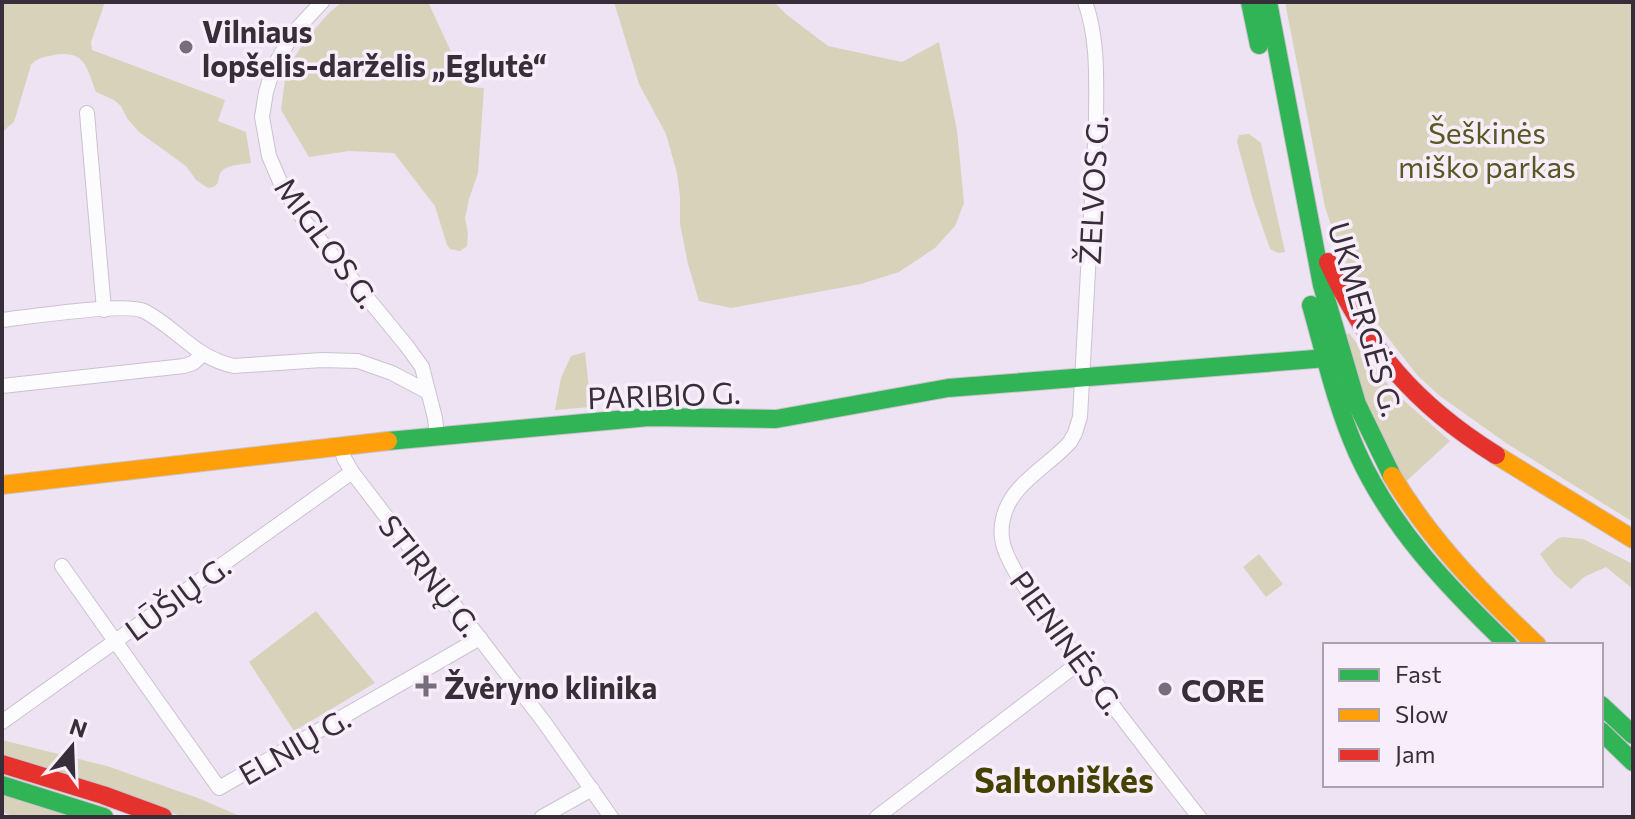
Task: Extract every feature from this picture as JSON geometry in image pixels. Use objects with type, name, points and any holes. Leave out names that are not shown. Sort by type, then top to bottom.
[{"type":"main road","name":"UKMERGĖS G.","points":[[1250,2],[1307,291],[1346,424],[1358,454],[1389,510],[1418,550],[1443,580],[1506,643]]},
{"type":"main road","name":"UKMERGĖS G.","points":[[1268,2],[1322,285],[1357,404],[1388,469],[1412,509],[1485,596],[1535,643]]},
{"type":"main road","points":[[1306,207],[1351,311],[1382,356],[1419,398],[1483,447],[1633,539]]},
{"type":"main road","name":"PARIBIO G.","points":[[2,485],[437,436],[649,417],[776,419],[948,388],[1327,358]]},
{"type":"main road","points":[[1603,707],[1633,735]]},
{"type":"main road","points":[[1603,733],[1633,762]]},
{"type":"main road","points":[[2,764],[163,817]]},
{"type":"main road","points":[[2,785],[104,817]]},
{"type":"street","name":"MIGLOS G.","points":[[322,2],[294,32],[274,66],[262,117],[269,156],[281,184],[305,222],[422,367],[437,436]]},
{"type":"street","name":"ŽELVOS G.","points":[[1082,378],[1096,112],[1091,17],[1085,2]]},
{"type":"street","points":[[87,113],[104,310]]},
{"type":"street","points":[[2,320],[132,308],[144,312],[212,360],[234,366],[322,360],[358,361],[392,373],[428,392]]},
{"type":"street","points":[[2,386],[184,366],[203,354]]},
{"type":"street","name":"PIENINĖS G.","points":[[1082,378],[1080,417],[1075,433],[1062,451],[1012,496],[1006,509],[1001,530],[1006,555],[1080,662],[1199,817]]},
{"type":"street","name":"STIRNŲ G.","points":[[341,447],[352,472],[544,722],[611,817]]},
{"type":"street","name":"LŪŠIŲ G.","points":[[2,722],[352,472]]},
{"type":"street","name":"ELNIŲ G.","points":[[62,566],[219,788],[480,638]]},
{"type":"street","points":[[877,817],[1080,662]]},
{"type":"street","points":[[542,817],[592,789]]},
{"type":"green space","points":[[2,2],[105,2],[91,42],[92,50],[225,100],[218,121],[246,132],[251,163],[224,169],[216,185],[208,188],[196,180],[186,166],[139,132],[114,100],[96,92],[79,58],[64,54],[36,60],[31,65],[14,122],[2,132]]},
{"type":"green space","points":[[342,2],[428,2],[470,87],[484,88],[478,173],[465,218],[467,246],[460,251],[447,245],[435,206],[394,153],[349,151],[309,157],[281,110],[286,71],[306,39]]},
{"type":"green space","points":[[614,2],[774,2],[828,46],[902,62],[939,42],[957,130],[964,203],[955,226],[935,248],[899,272],[861,284],[731,308],[699,301],[680,224],[677,173],[666,134],[639,84]]},
{"type":"green space","name":"Šeškinės miško parkas","points":[[1285,2],[1633,2],[1633,522],[1506,443],[1440,396],[1417,375],[1369,313],[1339,249],[1325,207]]},
{"type":"green space","points":[[1249,134],[1261,143],[1285,252],[1270,249],[1253,200],[1237,142],[1239,135]]},
{"type":"green space","points":[[1349,333],[1393,391],[1450,441],[1401,486],[1374,431],[1345,335]]},
{"type":"green space","points":[[585,352],[591,407],[555,410],[561,378],[571,356]]},
{"type":"green space","points":[[1562,537],[1583,539],[1633,564],[1633,589],[1606,567],[1584,577],[1571,589],[1555,575],[1540,554]]},
{"type":"green space","points":[[1259,554],[1283,584],[1266,597],[1243,567]]},
{"type":"green space","points":[[316,611],[375,683],[294,731],[249,662]]},
{"type":"green space","points":[[2,740],[107,766],[242,817],[184,817],[2,758]]},
{"type":"green space","points":[[2,794],[74,817],[15,817],[2,812]]},
{"type":"traffic: fast","points":[[1250,2],[1259,45]]},
{"type":"traffic: fast","points":[[1268,2],[1322,285],[1357,404],[1392,476]]},
{"type":"traffic: fast","points":[[1311,305],[1343,416],[1371,480],[1423,556],[1506,643]]},
{"type":"traffic: fast","points":[[388,441],[649,417],[776,419],[948,388],[1327,358]]},
{"type":"traffic: fast","points":[[1603,707],[1633,735]]},
{"type":"traffic: fast","points":[[1603,733],[1633,762]]},
{"type":"traffic: fast","points":[[2,785],[104,817]]},
{"type":"traffic: slow","points":[[2,485],[388,441]]},
{"type":"traffic: slow","points":[[1496,455],[1633,539]]},
{"type":"traffic: slow","points":[[1392,476],[1423,523],[1458,565],[1535,643]]},
{"type":"traffic: jam","points":[[1328,262],[1360,322],[1396,372],[1441,416],[1496,455]]},
{"type":"traffic: jam","points":[[2,764],[163,817]]},
{"type":"place","name":"Vilniaus lopšelis-darželis „Eglutė“","points":[[186,47]]},
{"type":"place","name":"Žvėryno klinika","points":[[426,686]]},
{"type":"place","name":"CORE","points":[[1165,689]]},
{"type":"district","name":"Saltoniškės","points":[[1064,779]]}]
